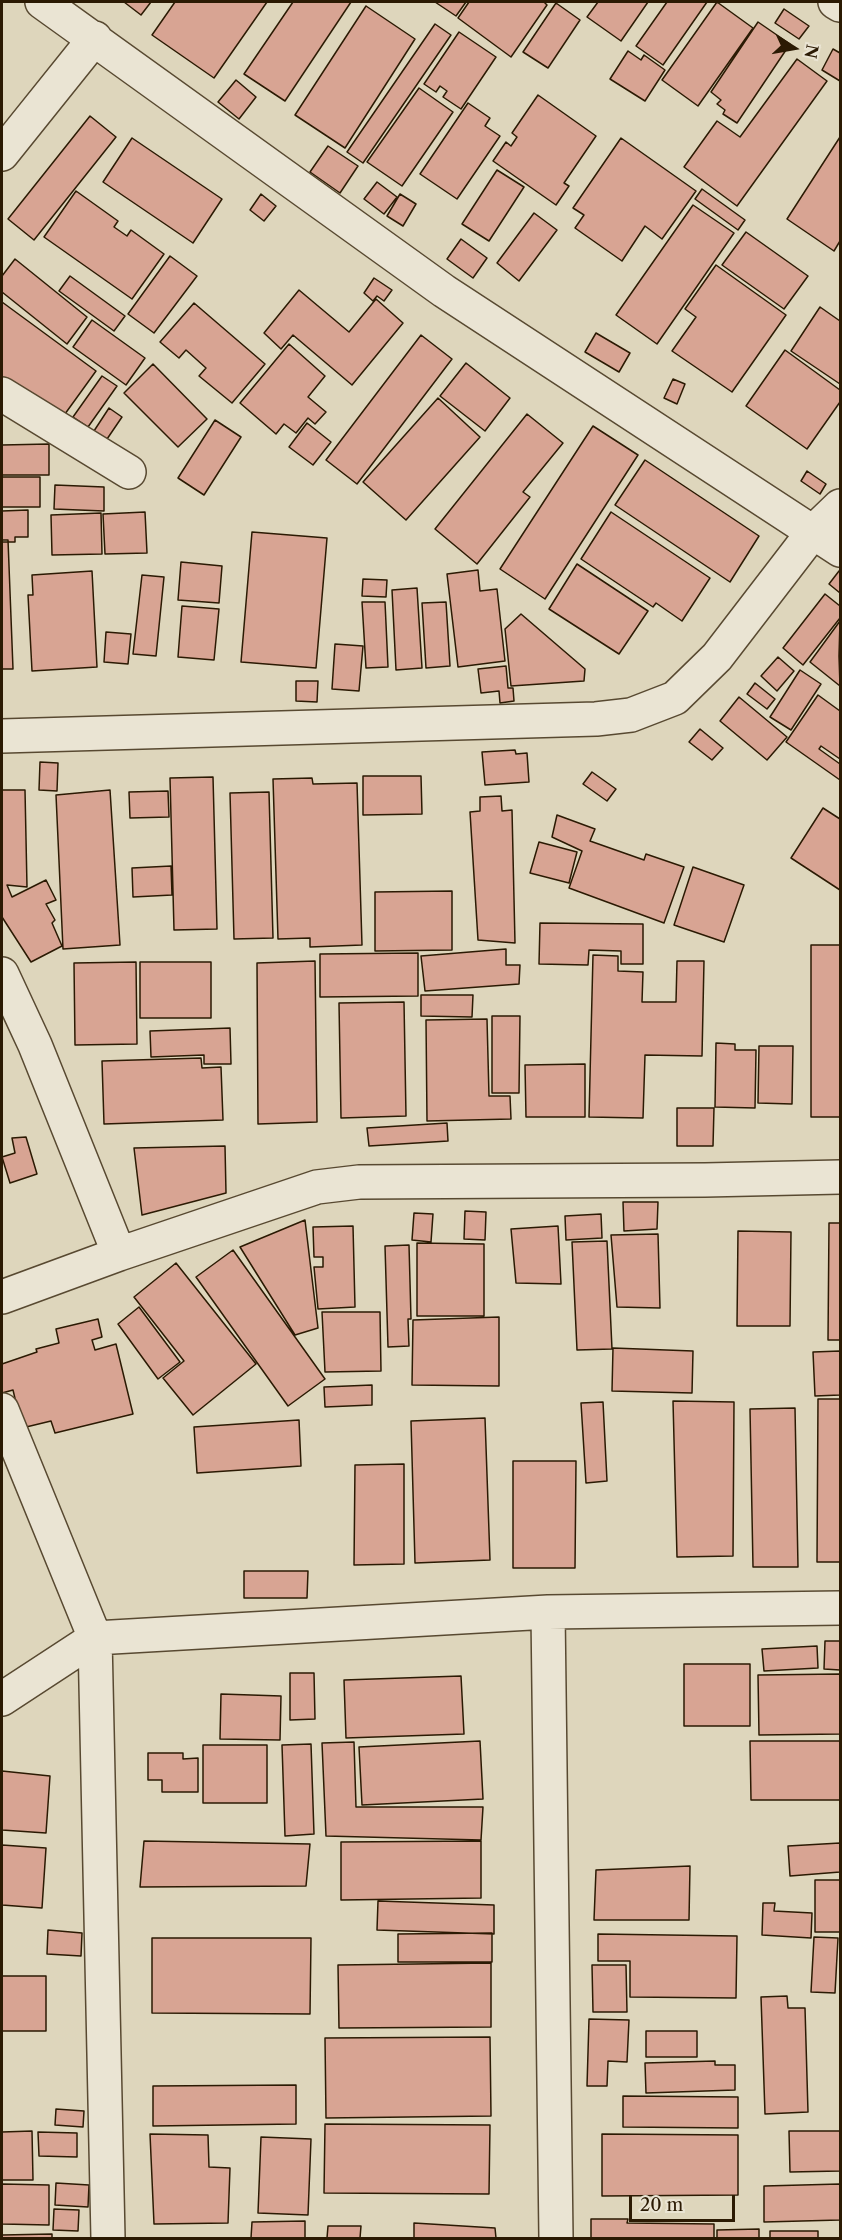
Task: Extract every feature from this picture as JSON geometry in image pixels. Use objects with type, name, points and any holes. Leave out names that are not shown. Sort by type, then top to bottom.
[{"type":"street","points":[[42,2],[444,291],[840,550]]},
{"type":"street","points":[[835,2],[840,5]]},
{"type":"street","points":[[2,154],[95,38]]},
{"type":"street","points":[[2,394],[129,472]]},
{"type":"street","points":[[2,736],[584,719],[631,715],[675,698],[717,657],[813,532],[840,506]]},
{"type":"street","points":[[2,974],[34,1045],[119,1254]]},
{"type":"street","points":[[2,1297],[119,1254],[317,1187],[359,1182],[840,1177]]},
{"type":"street","points":[[2,1410],[95,1638],[108,2238]]},
{"type":"street","points":[[2,1699],[95,1638],[549,1612],[840,1608]]},
{"type":"street","points":[[549,1612],[556,2238]]},
{"type":"building","points":[[124,2],[151,2],[141,15]]},
{"type":"building","points":[[175,2],[267,2],[214,78],[152,35]]},
{"type":"building","points":[[293,2],[351,2],[285,101],[244,74]]},
{"type":"building","points":[[435,2],[466,2],[456,16]]},
{"type":"building","points":[[469,2],[544,2],[547,5],[511,57],[458,18]]},
{"type":"building","points":[[598,2],[648,2],[621,41],[587,17]]},
{"type":"building","points":[[667,2],[707,2],[663,65],[636,46]]},
{"type":"building","points":[[717,2],[753,28],[698,106],[662,80]]},
{"type":"building","points":[[556,3],[580,20],[548,68],[523,52]]},
{"type":"building","points":[[366,6],[415,39],[345,148],[295,115]]},
{"type":"building","points":[[784,9],[809,26],[799,39],[775,23]]},
{"type":"building","points":[[758,22],[790,44],[737,123],[723,114],[725,110],[717,104],[721,100],[711,92]]},
{"type":"building","points":[[435,24],[451,35],[363,163],[347,152]]},
{"type":"building","points":[[459,32],[496,57],[461,109],[443,97],[447,91],[440,86],[436,92],[424,84]]},
{"type":"building","points":[[833,49],[840,53],[840,81],[822,70]]},
{"type":"building","points":[[628,51],[641,60],[644,55],[665,70],[645,101],[610,79]]},
{"type":"building","points":[[797,59],[827,81],[737,206],[684,167],[717,121],[740,137]]},
{"type":"building","points":[[236,80],[256,97],[239,119],[218,102]]},
{"type":"building","points":[[419,88],[453,112],[402,186],[367,162]]},
{"type":"building","points":[[538,95],[596,136],[564,183],[569,186],[556,205],[493,161],[506,142],[511,146],[517,137],[512,133]]},
{"type":"building","points":[[468,103],[490,118],[485,126],[500,136],[457,199],[420,174]]},
{"type":"building","points":[[90,116],[116,137],[34,240],[8,219]]},
{"type":"building","points":[[840,137],[840,241],[834,251],[787,219]]},
{"type":"building","points":[[132,138],[222,199],[193,243],[103,182]]},
{"type":"building","points":[[621,138],[696,191],[662,239],[645,226],[622,261],[575,228],[584,215],[573,208]]},
{"type":"building","points":[[328,146],[358,166],[340,193],[310,172]]},
{"type":"building","points":[[497,170],[524,187],[489,241],[462,224]]},
{"type":"building","points":[[377,182],[397,197],[384,214],[364,199]]},
{"type":"building","points":[[702,189],[745,220],[738,230],[695,199]]},
{"type":"building","points":[[76,191],[118,221],[114,227],[127,236],[131,230],[164,254],[132,299],[44,237]]},
{"type":"building","points":[[261,194],[276,206],[264,221],[250,210]]},
{"type":"building","points":[[400,194],[416,204],[403,226],[387,216]]},
{"type":"building","points":[[693,205],[734,233],[657,344],[616,315]]},
{"type":"building","points":[[534,213],[557,230],[519,281],[497,263]]},
{"type":"building","points":[[746,232],[808,276],[784,309],[722,265]]},
{"type":"building","points":[[461,239],[487,258],[473,278],[447,259]]},
{"type":"building","points":[[170,256],[197,276],[154,333],[128,314]]},
{"type":"building","points":[[15,259],[87,317],[67,344],[2,292],[2,276]]},
{"type":"building","points":[[716,265],[786,315],[732,392],[672,351],[696,317],[685,309]]},
{"type":"building","points":[[70,276],[125,316],[114,331],[59,291]]},
{"type":"building","points":[[374,278],[392,290],[384,301],[377,296],[373,301],[364,293]]},
{"type":"building","points":[[299,290],[349,332],[376,299],[403,323],[352,385],[293,335],[281,349],[264,333]]},
{"type":"building","points":[[2,302],[96,371],[57,425],[2,384]]},
{"type":"building","points":[[194,303],[265,364],[232,403],[199,376],[206,368],[186,350],[179,358],[160,342]]},
{"type":"building","points":[[820,307],[840,321],[840,384],[791,351]]},
{"type":"building","points":[[92,320],[145,358],[126,385],[73,347]]},
{"type":"building","points":[[596,333],[630,353],[619,372],[585,352]]},
{"type":"building","points":[[421,335],[452,359],[357,484],[326,460]]},
{"type":"building","points":[[289,344],[325,376],[308,397],[326,412],[315,424],[308,418],[296,433],[284,424],[276,434],[240,403]]},
{"type":"building","points":[[785,350],[840,390],[840,402],[807,449],[746,406]]},
{"type":"building","points":[[466,363],[510,398],[485,431],[440,396]]},
{"type":"building","points":[[153,364],[207,419],[178,447],[124,393]]},
{"type":"building","points":[[102,376],[117,386],[88,427],[73,417]]},
{"type":"building","points":[[673,379],[685,384],[677,404],[664,398]]},
{"type":"building","points":[[438,398],[480,437],[406,520],[363,482]]},
{"type":"building","points":[[109,408],[122,417],[105,442],[92,434]]},
{"type":"building","points":[[527,414],[563,443],[523,492],[530,497],[477,564],[435,529]]},
{"type":"building","points":[[215,420],[241,437],[204,495],[178,478]]},
{"type":"building","points":[[307,423],[331,442],[313,465],[289,447]]},
{"type":"building","points":[[593,426],[638,455],[545,599],[500,569]]},
{"type":"building","points":[[49,444],[49,475],[2,475],[2,445]]},
{"type":"building","points":[[645,460],[759,536],[730,582],[615,505]]},
{"type":"building","points":[[807,471],[826,484],[820,494],[801,481]]},
{"type":"building","points":[[2,477],[40,477],[40,507],[2,507]]},
{"type":"building","points":[[55,485],[104,487],[104,511],[54,509]]},
{"type":"building","points":[[28,510],[28,537],[15,537],[15,542],[2,542],[2,511]]},
{"type":"building","points":[[145,512],[147,553],[105,554],[103,514]]},
{"type":"building","points":[[611,512],[710,578],[682,621],[656,603],[653,607],[581,559]]},
{"type":"building","points":[[101,513],[102,554],[52,555],[51,515]]},
{"type":"building","points":[[252,532],[327,538],[316,668],[241,662]]},
{"type":"building","points":[[2,540],[8,540],[13,669],[2,669]]},
{"type":"building","points":[[181,562],[222,566],[219,603],[178,600]]},
{"type":"building","points":[[577,564],[648,611],[619,654],[549,609]]},
{"type":"building","points":[[478,570],[480,591],[497,589],[505,661],[458,667],[447,574]]},
{"type":"building","points":[[92,571],[97,667],[32,671],[28,595],[33,595],[32,575]]},
{"type":"building","points":[[840,572],[840,593],[829,584]]},
{"type":"building","points":[[142,575],[164,577],[156,656],[133,654]]},
{"type":"building","points":[[363,579],[387,580],[386,597],[362,596]]},
{"type":"building","points":[[417,588],[422,668],[396,670],[392,590]]},
{"type":"building","points":[[825,594],[840,606],[840,618],[803,665],[783,648]]},
{"type":"building","points":[[362,602],[385,602],[388,667],[366,668]]},
{"type":"building","points":[[446,602],[450,666],[426,668],[422,603]]},
{"type":"building","points":[[182,606],[219,609],[214,660],[178,657]]},
{"type":"building","points":[[521,614],[585,669],[584,681],[511,686],[505,629]]},
{"type":"building","points":[[840,621],[839,656],[840,686],[810,662]]},
{"type":"building","points":[[106,632],[131,634],[128,664],[104,662]]},
{"type":"building","points":[[335,644],[363,646],[359,691],[332,689]]},
{"type":"building","points":[[778,657],[794,671],[777,691],[761,676]]},
{"type":"building","points":[[506,666],[508,688],[513,688],[514,701],[500,703],[499,691],[481,693],[478,669]]},
{"type":"building","points":[[800,670],[821,684],[791,730],[770,717]]},
{"type":"building","points":[[296,681],[318,681],[317,702],[296,701]]},
{"type":"building","points":[[755,683],[775,699],[767,709],[747,694]]},
{"type":"building","points":[[818,695],[840,711],[840,759],[821,746],[819,749],[840,764],[840,780],[786,742]]},
{"type":"building","points":[[739,697],[787,737],[767,760],[720,721]]},
{"type":"building","points":[[700,729],[723,748],[712,760],[689,742]]},
{"type":"building","points":[[515,750],[516,754],[527,753],[529,782],[485,785],[482,752]]},
{"type":"building","points":[[40,762],[58,763],[57,791],[39,790]]},
{"type":"building","points":[[592,772],[616,789],[607,801],[583,784]]},
{"type":"building","points":[[363,776],[421,776],[422,814],[363,815]]},
{"type":"building","points":[[213,777],[217,929],[174,930],[170,778]]},
{"type":"building","points":[[312,778],[313,784],[357,783],[362,945],[310,947],[310,938],[278,939],[273,779]]},
{"type":"building","points":[[2,790],[25,790],[27,887],[7,885],[12,897],[46,880],[56,900],[46,904],[55,920],[52,923],[62,946],[31,962],[2,917]]},
{"type":"building","points":[[110,790],[120,945],[63,949],[56,795]]},
{"type":"building","points":[[168,791],[169,817],[130,818],[129,792]]},
{"type":"building","points":[[269,792],[273,938],[234,939],[230,793]]},
{"type":"building","points":[[501,796],[502,811],[512,810],[515,943],[478,940],[470,812],[480,811],[480,797]]},
{"type":"building","points":[[823,808],[840,819],[840,890],[791,858]]},
{"type":"building","points":[[557,815],[595,829],[590,841],[644,860],[646,854],[684,867],[664,923],[569,888],[582,851],[552,837]]},
{"type":"building","points":[[539,842],[577,852],[569,883],[530,873]]},
{"type":"building","points":[[171,866],[172,895],[133,897],[132,868]]},
{"type":"building","points":[[693,867],[744,885],[724,942],[674,925]]},
{"type":"building","points":[[452,891],[452,950],[375,951],[375,892]]},
{"type":"building","points":[[540,923],[643,924],[643,964],[621,964],[621,951],[589,950],[588,965],[539,964]]},
{"type":"building","points":[[811,945],[840,945],[840,1117],[811,1117]]},
{"type":"building","points":[[506,949],[506,965],[520,965],[519,984],[425,991],[421,956]]},
{"type":"building","points":[[418,953],[418,996],[320,997],[320,954]]},
{"type":"building","points":[[593,955],[618,956],[618,971],[643,972],[642,1002],[676,1002],[677,961],[704,961],[702,1056],[645,1055],[643,1118],[589,1117]]},
{"type":"building","points":[[315,961],[317,1122],[258,1124],[257,963]]},
{"type":"building","points":[[136,962],[137,1044],[75,1045],[74,963]]},
{"type":"building","points":[[140,962],[211,962],[211,1018],[140,1018]]},
{"type":"building","points":[[421,995],[473,995],[472,1017],[421,1016]]},
{"type":"building","points":[[404,1002],[406,1116],[341,1118],[339,1003]]},
{"type":"building","points":[[492,1016],[520,1016],[519,1093],[492,1093]]},
{"type":"building","points":[[487,1019],[489,1096],[510,1096],[511,1119],[427,1121],[426,1020]]},
{"type":"building","points":[[230,1028],[231,1064],[204,1064],[204,1055],[151,1057],[150,1031]]},
{"type":"building","points":[[716,1043],[735,1044],[735,1050],[756,1050],[755,1108],[715,1107]]},
{"type":"building","points":[[759,1046],[793,1046],[792,1104],[758,1103]]},
{"type":"building","points":[[201,1058],[202,1068],[221,1067],[223,1120],[104,1124],[102,1061]]},
{"type":"building","points":[[585,1064],[585,1117],[526,1117],[525,1065]]},
{"type":"building","points":[[677,1108],[714,1108],[713,1146],[677,1146]]},
{"type":"building","points":[[447,1123],[448,1141],[369,1146],[367,1128]]},
{"type":"building","points":[[26,1137],[37,1174],[10,1183],[2,1157],[15,1153],[12,1138]]},
{"type":"building","points":[[225,1146],[226,1193],[142,1215],[134,1148]]},
{"type":"building","points":[[623,1202],[658,1202],[657,1229],[624,1231]]},
{"type":"building","points":[[465,1211],[486,1212],[485,1240],[464,1239]]},
{"type":"building","points":[[414,1213],[433,1214],[431,1242],[412,1240]]},
{"type":"building","points":[[601,1214],[602,1238],[566,1240],[565,1216]]},
{"type":"building","points":[[305,1220],[318,1328],[295,1335],[240,1247]]},
{"type":"building","points":[[829,1223],[840,1223],[840,1340],[828,1340]]},
{"type":"building","points":[[353,1226],[355,1307],[318,1309],[314,1267],[323,1267],[323,1257],[314,1257],[313,1227]]},
{"type":"building","points":[[558,1226],[561,1284],[516,1283],[511,1229]]},
{"type":"building","points":[[738,1231],[791,1232],[790,1326],[737,1326]]},
{"type":"building","points":[[658,1234],[660,1308],[617,1307],[611,1235]]},
{"type":"building","points":[[607,1241],[612,1349],[577,1350],[572,1242]]},
{"type":"building","points":[[417,1243],[484,1244],[484,1316],[417,1316]]},
{"type":"building","points":[[409,1245],[411,1319],[408,1319],[409,1346],[388,1347],[385,1246]]},
{"type":"building","points":[[233,1250],[325,1379],[288,1406],[196,1277]]},
{"type":"building","points":[[176,1263],[256,1364],[193,1415],[163,1378],[184,1361],[134,1297]]},
{"type":"building","points":[[139,1307],[180,1362],[158,1379],[118,1324]]},
{"type":"building","points":[[322,1312],[380,1312],[381,1371],[325,1372]]},
{"type":"building","points":[[499,1317],[499,1386],[412,1385],[413,1320]]},
{"type":"building","points":[[98,1319],[102,1337],[92,1340],[95,1350],[116,1344],[133,1414],[55,1433],[51,1421],[22,1428],[13,1390],[2,1393],[2,1364],[37,1352],[36,1349],[59,1343],[56,1329]]},
{"type":"building","points":[[613,1348],[693,1351],[692,1393],[612,1391]]},
{"type":"building","points":[[840,1351],[840,1395],[815,1396],[813,1352]]},
{"type":"building","points":[[372,1385],[372,1405],[325,1407],[324,1387]]},
{"type":"building","points":[[818,1399],[840,1399],[840,1562],[817,1562]]},
{"type":"building","points":[[673,1401],[734,1402],[733,1556],[677,1557]]},
{"type":"building","points":[[603,1402],[607,1481],[586,1483],[581,1403]]},
{"type":"building","points":[[795,1408],[798,1567],[753,1567],[750,1409]]},
{"type":"building","points":[[485,1418],[490,1560],[415,1563],[411,1421]]},
{"type":"building","points":[[299,1420],[301,1466],[197,1473],[194,1427]]},
{"type":"building","points":[[513,1461],[576,1461],[575,1568],[513,1568]]},
{"type":"building","points":[[404,1464],[404,1564],[354,1565],[355,1465]]},
{"type":"building","points":[[244,1571],[308,1571],[307,1598],[244,1598]]},
{"type":"building","points":[[825,1641],[840,1641],[840,1670],[824,1669]]},
{"type":"building","points":[[817,1646],[818,1668],[764,1671],[762,1649]]},
{"type":"building","points":[[684,1664],[750,1664],[750,1726],[684,1726]]},
{"type":"building","points":[[290,1673],[314,1673],[315,1719],[290,1720]]},
{"type":"building","points":[[840,1674],[840,1734],[759,1735],[758,1675]]},
{"type":"building","points":[[461,1676],[464,1734],[346,1738],[344,1680]]},
{"type":"building","points":[[221,1694],[281,1696],[280,1740],[220,1739]]},
{"type":"building","points":[[480,1741],[483,1799],[362,1805],[359,1747]]},
{"type":"building","points":[[750,1741],[840,1741],[840,1800],[751,1800]]},
{"type":"building","points":[[354,1742],[356,1807],[483,1807],[481,1840],[326,1836],[322,1743]]},
{"type":"building","points":[[311,1744],[314,1834],[285,1836],[282,1745]]},
{"type":"building","points":[[203,1745],[267,1745],[267,1803],[203,1803]]},
{"type":"building","points":[[148,1753],[183,1753],[183,1759],[198,1758],[198,1792],[162,1792],[162,1780],[148,1780]]},
{"type":"building","points":[[2,1771],[50,1776],[46,1833],[2,1830]]},
{"type":"building","points":[[144,1841],[310,1844],[306,1886],[140,1887]]},
{"type":"building","points":[[481,1841],[481,1898],[341,1900],[341,1842]]},
{"type":"building","points":[[840,1843],[840,1872],[790,1876],[788,1846]]},
{"type":"building","points":[[2,1845],[46,1848],[42,1908],[2,1905]]},
{"type":"building","points":[[690,1866],[689,1920],[594,1920],[596,1870]]},
{"type":"building","points":[[815,1880],[840,1880],[840,1932],[815,1932]]},
{"type":"building","points":[[378,1901],[494,1905],[494,1934],[377,1930]]},
{"type":"building","points":[[763,1903],[775,1903],[774,1911],[812,1913],[811,1938],[762,1935]]},
{"type":"building","points":[[48,1930],[82,1933],[81,1956],[47,1954]]},
{"type":"building","points":[[492,1933],[492,1962],[398,1962],[398,1934]]},
{"type":"building","points":[[598,1934],[737,1936],[736,1998],[630,1997],[630,1961],[598,1961]]},
{"type":"building","points":[[814,1937],[838,1938],[835,1993],[811,1992]]},
{"type":"building","points":[[152,1938],[311,1938],[310,2014],[152,2013]]},
{"type":"building","points":[[491,1963],[491,2027],[339,2028],[338,1965]]},
{"type":"building","points":[[592,1965],[626,1965],[627,2012],[593,2012]]},
{"type":"building","points":[[2,1976],[46,1976],[46,2031],[2,2031]]},
{"type":"building","points":[[787,1996],[788,2008],[805,2008],[808,2112],[765,2114],[761,1997]]},
{"type":"building","points":[[589,2019],[629,2020],[627,2062],[608,2061],[607,2086],[587,2086]]},
{"type":"building","points":[[646,2031],[697,2031],[697,2057],[646,2057]]},
{"type":"building","points":[[490,2037],[491,2116],[326,2118],[325,2038]]},
{"type":"building","points":[[715,2061],[715,2065],[735,2065],[735,2090],[646,2093],[645,2063]]},
{"type":"building","points":[[296,2085],[296,2124],[153,2126],[153,2086]]},
{"type":"building","points":[[623,2096],[738,2097],[738,2128],[623,2127]]},
{"type":"building","points":[[56,2109],[84,2111],[83,2127],[55,2125]]},
{"type":"building","points":[[325,2124],[490,2125],[489,2194],[324,2193]]},
{"type":"building","points":[[32,2131],[33,2180],[2,2180],[2,2132]]},
{"type":"building","points":[[789,2131],[840,2131],[840,2171],[790,2172]]},
{"type":"building","points":[[38,2132],[77,2133],[77,2157],[39,2156]]},
{"type":"building","points":[[150,2134],[208,2135],[209,2167],[230,2168],[228,2223],[154,2224]]},
{"type":"building","points":[[602,2134],[738,2135],[738,2195],[602,2196]]},
{"type":"building","points":[[261,2137],[311,2139],[308,2215],[258,2213]]},
{"type":"building","points":[[56,2183],[89,2185],[88,2207],[55,2205]]},
{"type":"building","points":[[2,2184],[49,2185],[49,2225],[2,2224]]},
{"type":"building","points":[[840,2184],[840,2220],[764,2222],[764,2186]]},
{"type":"building","points":[[54,2209],[79,2210],[78,2231],[53,2230]]},
{"type":"building","points":[[591,2219],[628,2219],[627,2223],[714,2224],[714,2238],[591,2238]]},
{"type":"building","points":[[305,2221],[305,2238],[251,2238],[252,2222]]},
{"type":"building","points":[[414,2223],[495,2228],[496,2238],[414,2238]]},
{"type":"building","points":[[328,2226],[361,2226],[360,2238],[327,2238]]},
{"type":"building","points":[[759,2229],[759,2238],[717,2238],[717,2230]]},
{"type":"building","points":[[770,2231],[818,2231],[818,2238],[770,2238]]},
{"type":"building","points":[[52,2234],[52,2238],[2,2238],[2,2235]]}]
